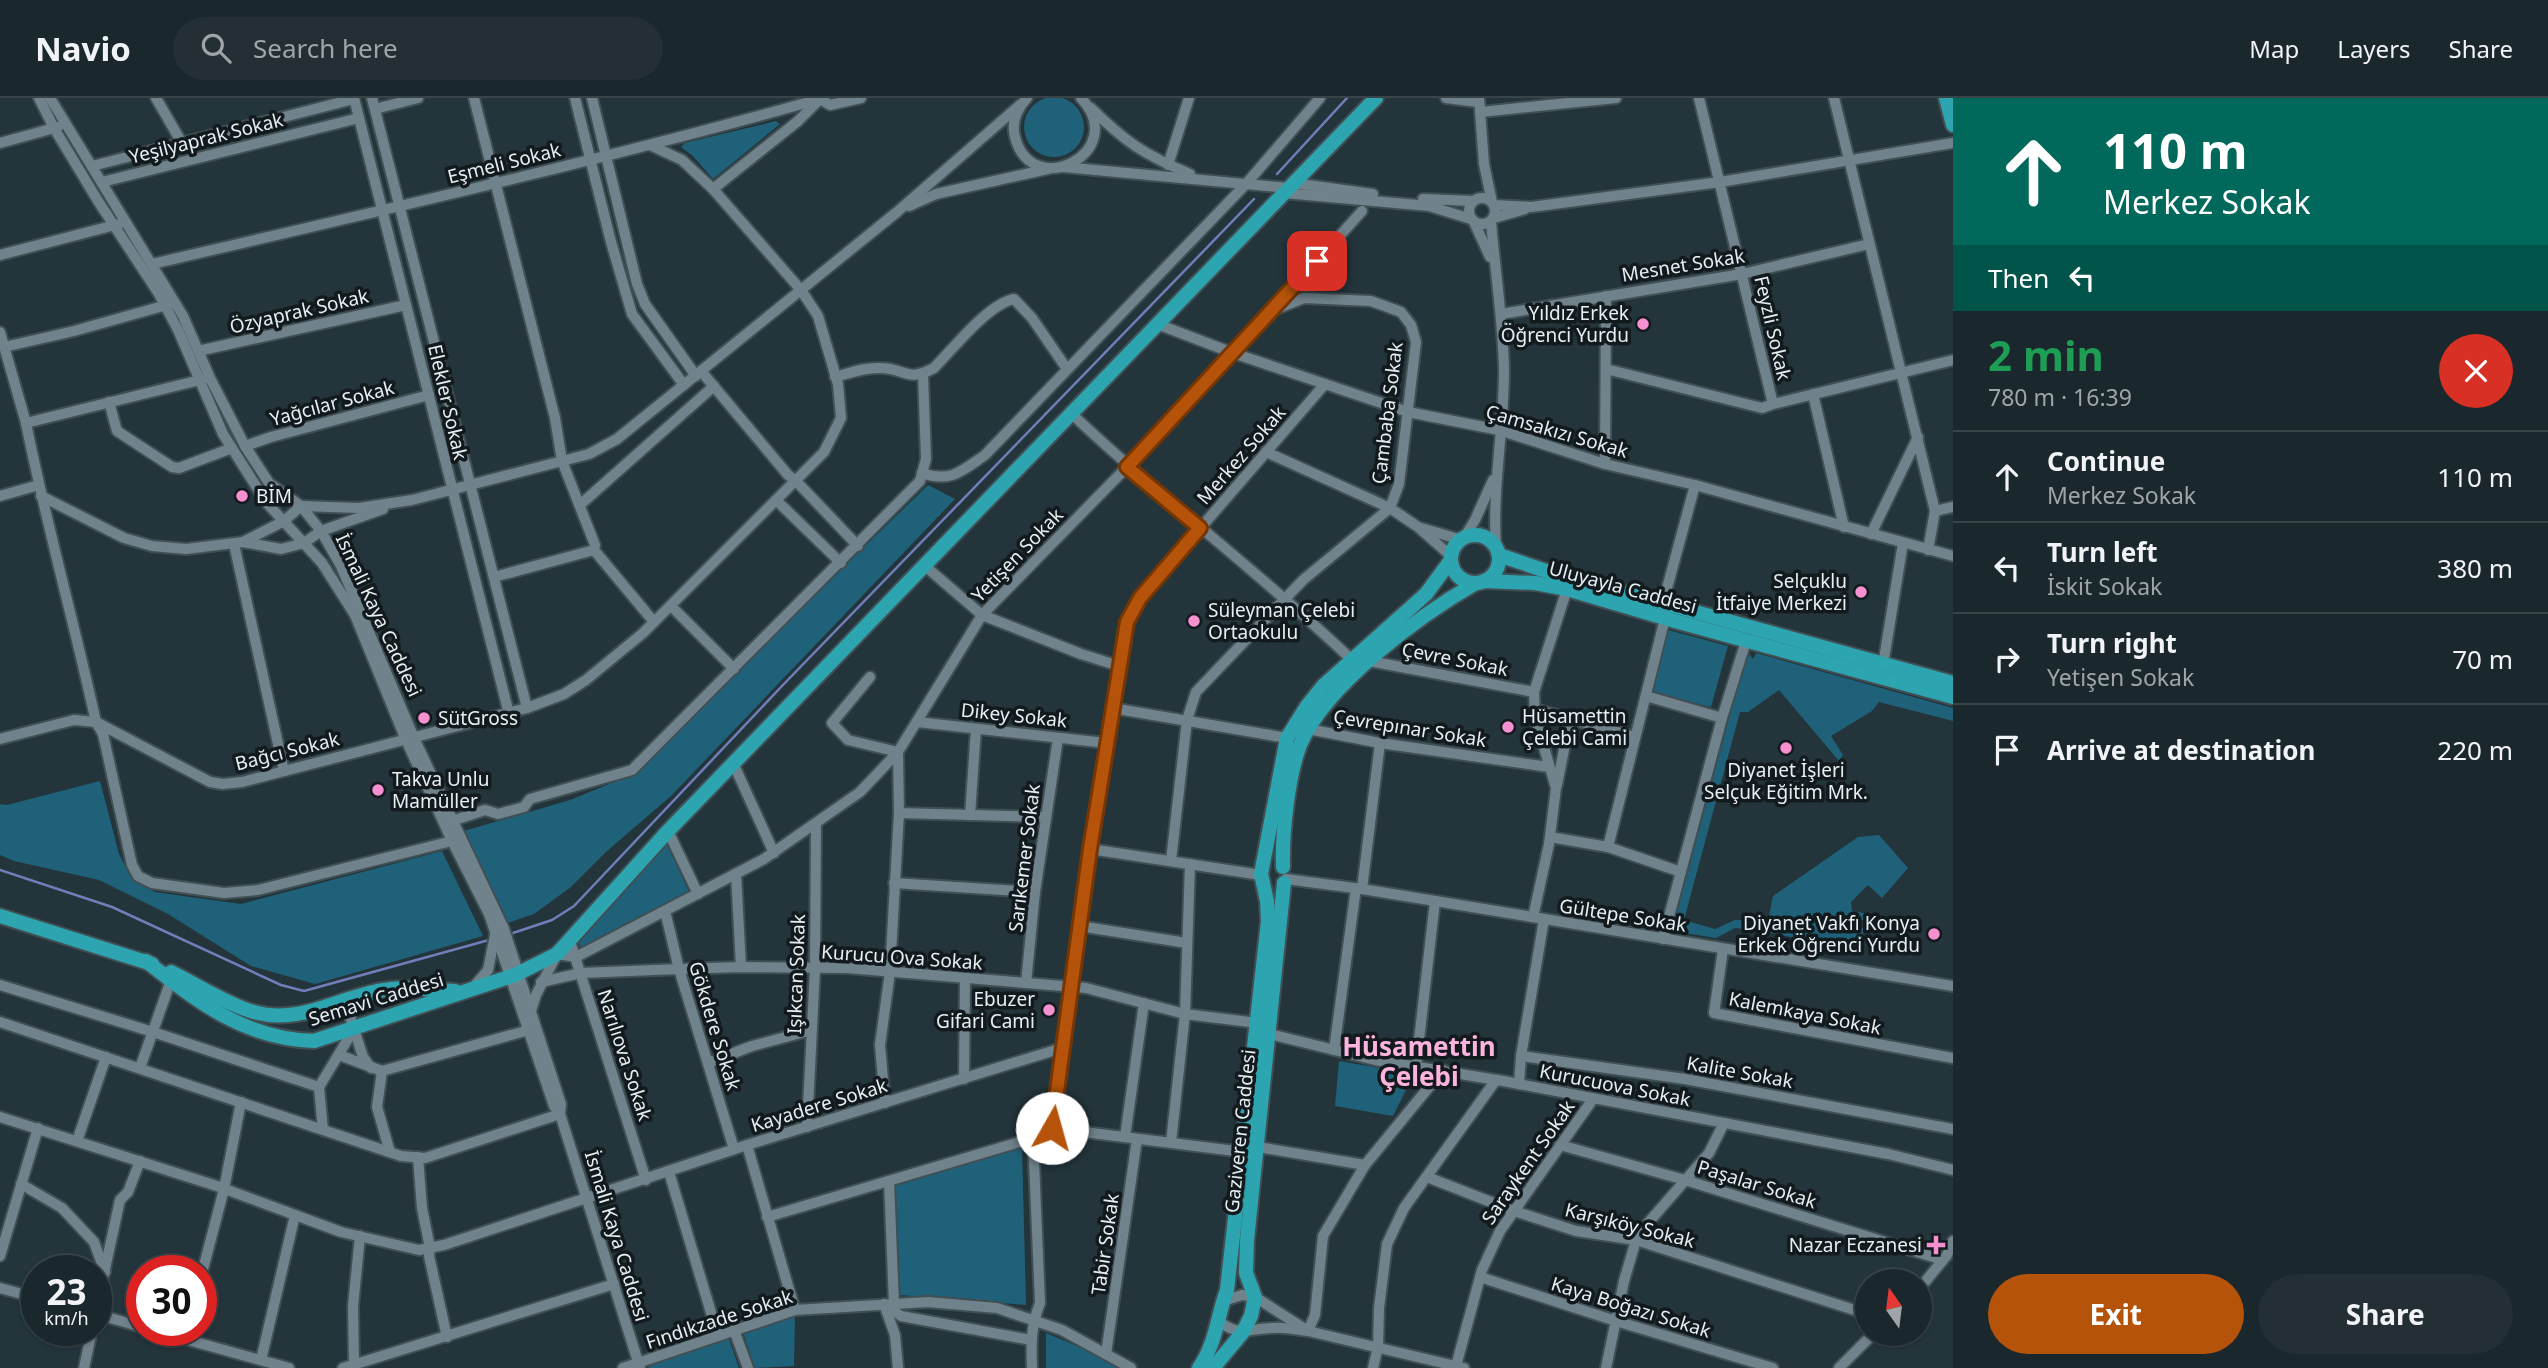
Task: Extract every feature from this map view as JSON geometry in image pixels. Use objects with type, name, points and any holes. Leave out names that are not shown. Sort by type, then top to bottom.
[{"type":"main road","name":"Semavi Caddesi","points":[[146,961],[213,1012],[228,1020],[258,1031],[299,1041],[314,1041],[515,975],[557,954],[668,831],[1376,98]]},
{"type":"main road","points":[[1947,98],[1953,125]]},
{"type":"main road","points":[[1471,536],[1485,537],[1498,551],[1497,571],[1480,582],[1469,582],[1456,574],[1451,558],[1454,549],[1463,539],[1471,536]]},
{"type":"main road","name":"Uluyayla Caddesi","points":[[1498,551],[1543,569],[1953,683]]},
{"type":"main road","name":"Gaziveren Caddesi","points":[[1199,1368],[1208,1355],[1227,1290],[1268,921],[1262,876],[1287,738],[1315,696],[1426,594],[1451,558]]},
{"type":"main road","name":"Uluyayla Caddesi","points":[[1480,582],[1535,583],[1567,589],[1953,697]]},
{"type":"main road","name":"Gaziveren Caddesi","points":[[1255,1297],[1246,1273],[1247,1240],[1285,876],[1284,830],[1300,746],[1319,711],[1335,692],[1369,661],[1441,603],[1480,582]]},
{"type":"main road","points":[[1272,863],[1285,876],[1273,889],[1262,876],[1272,863]]},
{"type":"main road","name":"Semavi Caddesi","points":[[0,916],[146,961],[252,1012],[273,1016],[295,1016],[391,989],[471,990]]},
{"type":"main road","points":[[1213,1368],[1243,1332],[1251,1316],[1255,1297]]},
{"type":"street","points":[[26,423],[205,379],[171,304],[114,226],[54,128],[39,98]]},
{"type":"street","name":"İsmali Kaya Caddesi","points":[[50,98],[152,264],[198,351],[223,434],[267,502],[322,563],[355,615],[452,841],[489,914],[531,1011],[561,1104],[560,1114]]},
{"type":"street","points":[[156,98],[183,143]]},
{"type":"street","points":[[373,104],[418,98]]},
{"type":"street","points":[[474,98],[555,418],[562,461],[581,505],[595,545],[594,550],[654,622]]},
{"type":"street","points":[[575,98],[632,314],[684,385]]},
{"type":"street","points":[[592,98],[637,284],[645,304],[698,373],[714,386],[788,475],[858,546]]},
{"type":"street","points":[[713,189],[798,121],[820,98]]},
{"type":"street","name":"Eşmeli Sokak","points":[[152,264],[496,184],[820,98],[830,105],[861,98]]},
{"type":"street","points":[[1168,165],[1189,98]]},
{"type":"street","points":[[922,473],[937,478],[950,477],[985,455],[1246,184],[1320,98]]},
{"type":"street","points":[[1446,98],[1479,104],[1616,98]]},
{"type":"street","name":"Feyzli Sokak","points":[[1699,98],[1773,404]]},
{"type":"street","points":[[1834,98],[1936,512],[1928,550]]},
{"type":"street","name":"Yeşilyaprak Sokak","points":[[92,166],[354,99]]},
{"type":"street","name":"Elekler Sokak","points":[[354,99],[509,714]]},
{"type":"street","points":[[1024,101],[1014,118],[1013,131],[1017,145],[1025,156],[1036,164],[1051,168]]},
{"type":"street","points":[[0,496],[40,491],[124,538],[152,546],[186,549],[238,543],[281,549],[304,544],[321,531],[412,500],[589,454],[617,439],[684,385],[897,212],[1024,101]]},
{"type":"street","points":[[1085,102],[1120,137],[1148,156],[1199,178]]},
{"type":"street","points":[[1063,167],[1082,157],[1093,139],[1093,117],[1085,102]]},
{"type":"street","name":"Elekler Sokak","points":[[373,104],[472,483],[527,708]]},
{"type":"street","points":[[1479,104],[1484,164],[1493,204],[1504,371],[1496,474],[1498,551]]},
{"type":"street","name":"Yeşilyaprak Sokak","points":[[102,182],[359,118]]},
{"type":"street","points":[[0,143],[65,124]]},
{"type":"street","points":[[1288,188],[1429,206],[1481,225],[1531,207],[1720,183],[1953,143]]},
{"type":"street","name":"Bağcı Sokak","points":[[96,722],[210,782],[223,784],[242,782],[527,708],[564,694],[586,680],[654,622],[824,452],[841,418],[835,377],[818,316],[801,290],[713,189],[682,160],[650,145]]},
{"type":"street","points":[[1484,164],[1482,185],[1469,210],[1496,270]]},
{"type":"street","points":[[897,212],[936,194],[1063,167],[1403,198],[1485,198],[1493,204],[1531,207]]},
{"type":"street","name":"Yetişen Sokak","points":[[576,957],[774,853],[860,792],[898,752],[982,615],[1127,467],[1362,211]]},
{"type":"street","points":[[0,255],[127,222]]},
{"type":"street","name":"Mesnet Sokak","points":[[1501,314],[1742,274],[1869,244]]},
{"type":"street","points":[[1605,464],[1606,296]]},
{"type":"street","name":"Çambaba Sokak","points":[[1171,861],[1187,720],[1196,692],[1303,580],[1391,508],[1399,484],[1416,342],[1411,325],[1401,312],[1371,301],[1304,298],[1273,310]]},
{"type":"street","points":[[835,377],[862,369],[880,368],[911,376],[923,374],[934,368],[992,310],[1014,299],[1067,369]]},
{"type":"street","points":[[4,347],[75,331],[171,304]]},
{"type":"street","name":"Özyaprak Sokak","points":[[198,351],[407,305]]},
{"type":"street","name":"Çamsakızı Sokak","points":[[1157,324],[1233,353],[1408,412],[1499,430],[1605,464],[1695,485],[1953,556]]},
{"type":"street","points":[[0,332],[26,423],[96,722],[103,734],[132,865],[138,876],[152,883],[224,893],[258,890],[452,841]]},
{"type":"street","points":[[1606,369],[1762,408],[1953,360]]},
{"type":"street","points":[[452,821],[485,810],[498,814],[524,807],[530,799],[632,770],[920,481],[926,459],[923,374]]},
{"type":"street","name":"İsmali Kaya Caddesi","points":[[205,379],[269,483],[301,506],[321,531],[341,566],[371,633],[410,739],[495,908],[529,1030],[588,1199],[639,1365]]},
{"type":"street","name":"Merkez Sokak","points":[[1052,1128],[1090,849],[1127,622],[1140,598],[1325,384]]},
{"type":"street","points":[[581,505],[714,386]]},
{"type":"street","points":[[1814,394],[1844,527]]},
{"type":"street","name":"Yağcılar Sokak","points":[[245,446],[429,395]]},
{"type":"street","points":[[109,402],[117,432],[172,467],[179,468],[232,448]]},
{"type":"street","points":[[1072,414],[1127,467],[1285,599],[1352,660]]},
{"type":"street","points":[[1871,534],[1918,437]]},
{"type":"street","points":[[1266,452],[1391,508],[1418,527],[1451,558]]},
{"type":"street","points":[[1418,527],[1463,539],[1496,474]]},
{"type":"street","points":[[1663,603],[1695,485]]},
{"type":"street","points":[[238,543],[284,521],[301,506],[359,508],[412,500]]},
{"type":"street","points":[[776,500],[841,563]]},
{"type":"street","points":[[1936,512],[1953,508]]},
{"type":"street","points":[[238,543],[284,771]]},
{"type":"street","points":[[1883,665],[1903,543]]},
{"type":"street","points":[[494,577],[594,550]]},
{"type":"street","points":[[925,566],[982,615],[1119,666]]},
{"type":"street","points":[[1556,788],[1535,709],[1534,692],[1567,589]]},
{"type":"street","points":[[671,606],[734,669]]},
{"type":"street","points":[[1608,848],[1665,618]]},
{"type":"street","points":[[1662,939],[1722,718],[1746,641]]},
{"type":"street","name":"Çevre Sokak","points":[[1369,661],[1534,692]]},
{"type":"street","points":[[870,677],[832,723],[848,740],[898,752],[899,813],[890,972],[880,1045],[885,1103]]},
{"type":"street","points":[[1646,696],[1722,718]]},
{"type":"street","points":[[1112,708],[1287,738]]},
{"type":"street","points":[[1535,709],[1635,737]]},
{"type":"street","points":[[1519,1084],[1556,788],[1570,719]]},
{"type":"street","points":[[0,740],[75,720],[96,722]]},
{"type":"street","name":"Dikey Sokak","points":[[917,722],[1106,743]]},
{"type":"street","points":[[970,815],[976,729]]},
{"type":"street","name":"Çevrepınar Sokak","points":[[1308,729],[1380,743],[1549,767]]},
{"type":"street","name":"Sarıkemer Sokak","points":[[1027,983],[1035,892],[1058,738]]},
{"type":"street","points":[[1334,1050],[1380,743]]},
{"type":"street","points":[[734,765],[774,853]]},
{"type":"street","points":[[899,813],[1045,817]]},
{"type":"street","name":"Işıkcan Sokak","points":[[807,1127],[815,969],[816,823]]},
{"type":"street","points":[[668,831],[698,894]]},
{"type":"street","points":[[1550,837],[1608,848],[1681,872]]},
{"type":"street","points":[[1090,849],[1262,876]]},
{"type":"street","points":[[1171,1143],[1185,1014],[1190,864]]},
{"type":"street","points":[[736,874],[741,967]]},
{"type":"street","name":"Gültepe Sokak","points":[[1285,876],[1953,986]]},
{"type":"street","points":[[894,883],[1035,892]]},
{"type":"street","points":[[1416,1066],[1435,901]]},
{"type":"street","name":"Gökdere Sokak","points":[[665,911],[679,969],[734,1149]]},
{"type":"street","points":[[1079,926],[1187,943]]},
{"type":"street","points":[[471,990],[488,970],[495,932]]},
{"type":"street","name":"Narılıova Sokak","points":[[570,941],[646,1180]]},
{"type":"street","name":"Kalemkaya Sokak","points":[[1723,949],[1714,1013],[1953,1058]]},
{"type":"street","points":[[531,1011],[541,982],[557,954],[576,957]]},
{"type":"street","name":"Kurucu Ova Sokak","points":[[541,982],[581,974],[741,967],[890,972],[1086,988],[1185,1014],[1258,1023]]},
{"type":"street","points":[[964,1079],[965,978]]},
{"type":"street","points":[[140,1068],[170,980]]},
{"type":"street","points":[[0,985],[153,1031],[319,1087]]},
{"type":"street","points":[[345,1001],[363,1057],[377,1070],[377,1107],[390,1152]]},
{"type":"street","points":[[1125,1137],[1144,1003]]},
{"type":"street","points":[[0,1022],[390,1152],[418,1157],[560,1114]]},
{"type":"street","points":[[323,1130],[319,1087],[354,1029]]},
{"type":"street","points":[[339,1055],[377,1070],[529,1030]]},
{"type":"street","points":[[708,1063],[752,1046],[812,1030]]},
{"type":"street","name":"Kurucuova Sokak","points":[[1270,1034],[1334,1050],[1888,1154],[1953,1170]]},
{"type":"street","name":"Kayadere Sokak","points":[[430,1248],[588,1199],[734,1149],[1062,1048]]},
{"type":"street","name":"Kalite Sokak","points":[[1521,1056],[1685,1079],[1953,1129]]},
{"type":"street","points":[[77,1141],[106,1058]]},
{"type":"street","points":[[1308,1331],[1315,1315],[1323,1236],[1365,1165],[1443,1070]]},
{"type":"street","points":[[1373,1368],[1378,1347],[1379,1308],[1387,1244],[1404,1208],[1496,1080]]},
{"type":"street","name":"Saraykent Sokak","points":[[1460,1367],[1480,1277],[1500,1231],[1593,1099]]},
{"type":"street","points":[[206,1255],[241,1102]]},
{"type":"street","points":[[0,1116],[223,1189],[341,1232],[419,1250],[430,1248]]},
{"type":"street","points":[[1606,1368],[1636,1240],[1709,1153],[1724,1124]]},
{"type":"street","points":[[0,1256],[38,1128]]},
{"type":"street","points":[[767,1217],[1033,1138],[1052,1128],[1243,1152]]},
{"type":"street","points":[[1032,1368],[1033,1320],[1040,1303],[1033,1138]]},
{"type":"street","name":"Tabir Sokak","points":[[1106,1354],[1137,1139]]},
{"type":"street","points":[[747,1145],[795,1310]]},
{"type":"street","name":"Paşalar Sokak","points":[[1560,1145],[1685,1180],[1943,1260]]},
{"type":"street","points":[[1258,1147],[1365,1165]]},
{"type":"street","points":[[418,1157],[429,1256],[447,1336]]},
{"type":"street","points":[[109,1255],[120,1200],[128,1192],[140,1161]]},
{"type":"street","points":[[669,1172],[718,1336]]},
{"type":"street","name":"Karşıköy Sokak","points":[[1427,1177],[1514,1211],[1576,1231],[1636,1240],[1855,1310]]},
{"type":"street","points":[[888,1181],[889,1304],[898,1368]]},
{"type":"street","points":[[21,1184],[62,1208],[94,1242],[99,1255]]},
{"type":"street","points":[[261,1360],[295,1215]]},
{"type":"street","points":[[360,1237],[348,1366],[614,1284]]},
{"type":"street","points":[[1932,1273],[1953,1241]]},
{"type":"street","name":"Kaya Boğazı Sokak","points":[[1480,1277],[1773,1368]]},
{"type":"street","points":[[0,1288],[21,1294]]},
{"type":"street","points":[[1223,1301],[1242,1295],[1255,1297],[1308,1331]]},
{"type":"street","name":"Fındıkzade Sokak","points":[[623,1368],[639,1365],[795,1310],[928,1302],[997,1308],[1062,1330],[1131,1368]]},
{"type":"street","points":[[889,1304],[901,1316],[1031,1340]]},
{"type":"street","points":[[1219,1321],[1229,1329],[1243,1332],[1274,1328],[1308,1331],[1460,1367]]},
{"type":"street","points":[[734,1330],[748,1368]]},
{"type":"street","points":[[217,1345],[289,1368]]},
{"type":"street","points":[[84,1368],[89,1346]]},
{"type":"street","points":[[1839,1368],[1861,1346]]},
{"type":"shaded area","points":[[1048,97],[1060,97],[1079,110],[1084,127],[1082,139],[1071,152],[1060,157],[1048,157],[1029,144],[1024,133],[1024,121],[1037,102]]},
{"type":"shaded area","points":[[776,121],[780,124],[713,179],[693,156],[681,147],[685,143]]},
{"type":"shaded area","points":[[928,485],[955,499],[671,796],[606,852],[571,887],[534,914],[507,923],[464,831],[570,800],[629,776]]},
{"type":"shaded area","points":[[1668,630],[1728,646],[1711,707],[1652,692]]},
{"type":"shaded area","points":[[1747,651],[1753,659],[1756,653],[1953,708],[1953,721],[1879,702],[1872,711],[1831,736],[1843,755],[1839,761],[1779,690],[1748,712],[1740,712],[1684,920],[1715,929],[1735,920],[1768,921],[1773,896],[1858,837],[1879,835],[1908,868],[1882,898],[1868,885],[1851,902],[1852,911],[1870,914],[1868,921],[1853,919],[1851,925],[1863,928],[1862,951],[1735,928],[1716,938],[1672,931]]},
{"type":"shaded area","points":[[100,781],[119,854],[133,881],[155,892],[241,904],[442,851],[483,936],[315,984],[251,966],[168,914],[99,880],[14,861],[0,855],[0,804],[7,805]]},
{"type":"shaded area","points":[[667,844],[689,892],[580,950],[579,942]]},
{"type":"shaded area","points":[[1339,1061],[1414,1074],[1393,1116],[1335,1106]]},
{"type":"shaded area","points":[[1022,1146],[1026,1305],[899,1295],[894,1183]]},
{"type":"shaded area","points":[[795,1314],[794,1366],[755,1368],[742,1329]]},
{"type":"shaded area","points":[[1046,1333],[1101,1356],[1121,1368],[1046,1368]]},
{"type":"shaded area","points":[[729,1339],[739,1368],[648,1366]]},
{"type":"waterway","points":[[1277,174],[1347,98]]},
{"type":"waterway","points":[[510,934],[552,920],[574,906],[781,687],[1254,199]]},
{"type":"waterway","points":[[0,870],[112,907],[281,985],[304,991],[489,940]]},
{"type":"place","name":"Yıldız Erkek Öğrenci Yurdu","points":[[1643,324]]},
{"type":"place","name":"BİM","points":[[242,496]]},
{"type":"place","name":"Selçuklu İtfaiye Merkezi","points":[[1861,592]]},
{"type":"place","name":"Süleyman Çelebi Ortaokulu","points":[[1194,621]]},
{"type":"place","name":"SütGross","points":[[424,718]]},
{"type":"place","name":"Hüsamettin Çelebi Cami","points":[[1508,727]]},
{"type":"place","name":"Diyanet İşleri Selçuk Eğitim Mrk.","points":[[1786,748]]},
{"type":"place","name":"Takva Unlu Mamüller","points":[[378,790]]},
{"type":"place","name":"Diyanet Vakfı Konya Erkek Öğrenci Yurdu","points":[[1934,934]]},
{"type":"place","name":"Ebuzer Gifari Cami","points":[[1049,1010]]},
{"type":"place","name":"Nazar Eczanesi","points":[[1936,1245]]},
{"type":"district","name":"Hüsamettin Çelebi","points":[[1419,1060]]},
{"type":"route","points":[[1052,1128],[1090,849],[1127,622],[1140,598],[1200,528],[1127,467],[1317,261]]}]
